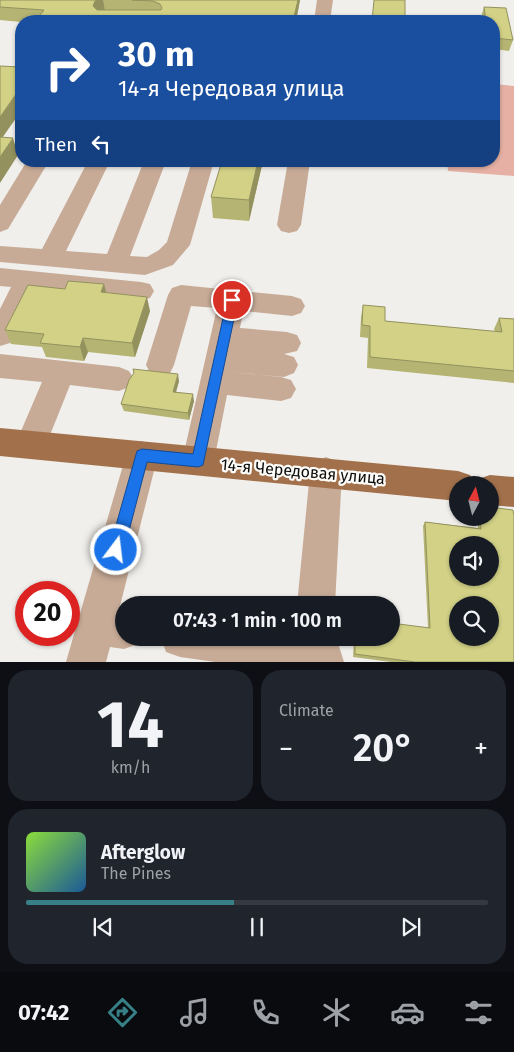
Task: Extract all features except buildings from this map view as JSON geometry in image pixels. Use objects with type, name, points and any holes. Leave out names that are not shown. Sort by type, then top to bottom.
[{"type":"main road","name":"14-я Чередовая улица","points":[[15,443],[449,485]]},
{"type":"main road","points":[[499,491],[514,492]]},
{"type":"street","points":[[323,15],[325,0]]},
{"type":"street","points":[[0,224],[34,167]]},
{"type":"street","points":[[50,258],[96,167]]},
{"type":"street","points":[[114,264],[153,167]]},
{"type":"street","points":[[0,254],[145,266],[159,263],[169,256],[178,245],[201,167]]},
{"type":"street","points":[[289,225],[298,167]]},
{"type":"street","points":[[0,277],[141,291]]},
{"type":"street","points":[[3,323],[28,280]]},
{"type":"street","points":[[160,365],[181,295],[224,339],[287,345]]},
{"type":"street","points":[[224,339],[287,345]]},
{"type":"street","points":[[224,339],[287,345]]},
{"type":"street","points":[[198,461],[224,339]]},
{"type":"street","points":[[0,366],[119,379]]},
{"type":"street","points":[[15,443],[60,373]]},
{"type":"street","points":[[86,662],[110,628],[142,455]]},
{"type":"street","points":[[317,596],[326,472]]},
{"type":"street","points":[[248,646],[324,655]]},
{"type":"shaded area","points":[[500,85],[514,86],[514,176],[448,171],[448,167],[500,167]]},
{"type":"route","points":[[116,550],[142,455],[198,461],[232,300]]}]
